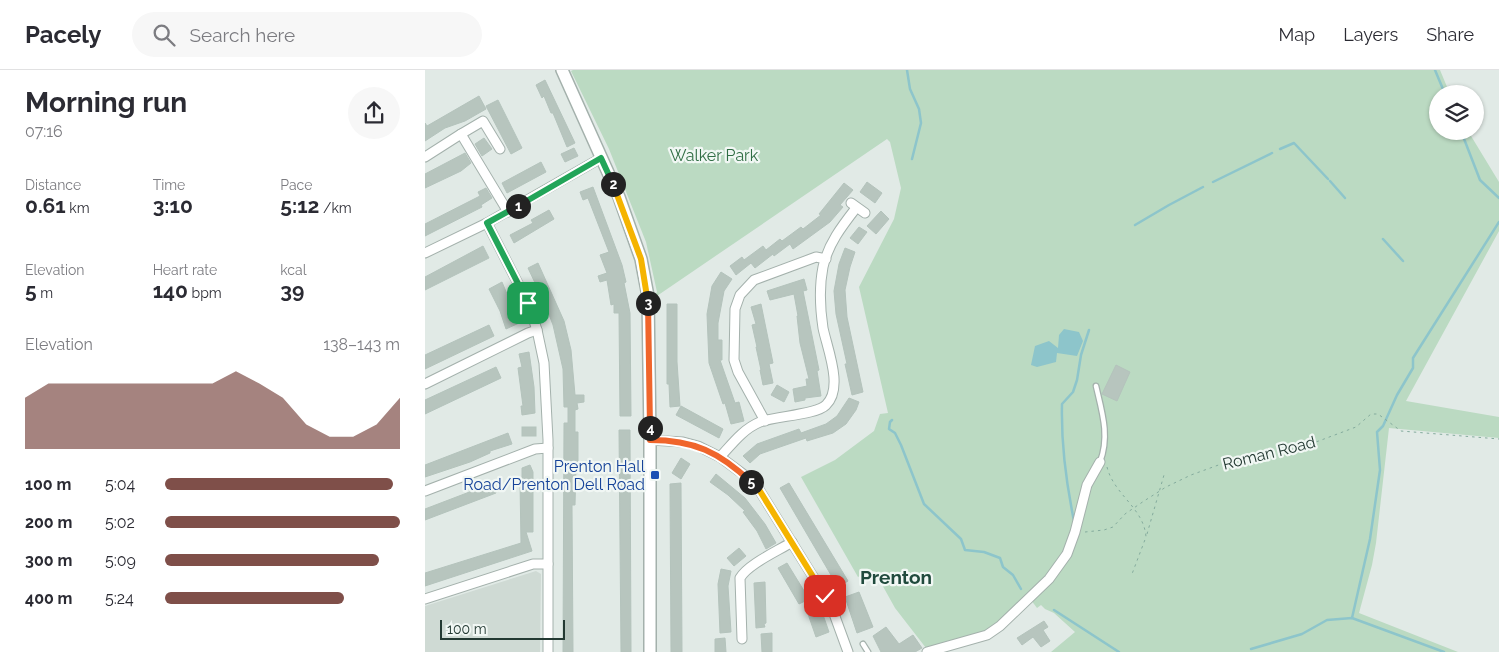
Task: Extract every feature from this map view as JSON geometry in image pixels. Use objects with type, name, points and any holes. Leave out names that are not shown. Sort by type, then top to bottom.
[{"type":"street","points":[[562,70],[619,197],[641,259],[648,296],[650,652]]},
{"type":"street","points":[[425,157],[483,121],[500,149]]},
{"type":"street","points":[[461,134],[507,212]]},
{"type":"street","points":[[425,253],[487,223],[601,158]]},
{"type":"street","points":[[720,457],[747,429],[765,421],[817,410],[826,405],[832,396],[834,387],[833,371],[823,328],[821,286],[829,250],[841,226],[857,208]]},
{"type":"street","points":[[487,223],[528,303],[537,330],[544,363],[548,407],[548,652]]},
{"type":"street","points":[[765,421],[738,372],[734,360],[734,318],[738,302],[741,295],[754,280],[815,256],[826,259]]},
{"type":"street","points":[[425,384],[537,330]]},
{"type":"street","points":[[650,440],[683,442],[698,446],[720,457],[758,488],[825,596],[833,611],[848,652]]},
{"type":"street","points":[[425,491],[535,449],[548,448]]},
{"type":"street","points":[[927,652],[987,635],[1000,626],[1049,579],[1067,554],[1075,532],[1087,485],[1100,462]]},
{"type":"street","points":[[742,640],[740,578],[743,573],[753,566],[792,542]]},
{"type":"street","points":[[425,599],[533,564],[548,564]]},
{"type":"lane","points":[[1096,386],[1106,436],[1105,448],[1100,462]]},
{"type":"lane","points":[[863,644],[868,652]]},
{"type":"path","name":"Roman Road","points":[[1075,532],[1104,530],[1113,527],[1125,514],[1134,508],[1191,475],[1223,463],[1261,458],[1300,448],[1356,427],[1371,414],[1378,414],[1401,431],[1499,439]]},
{"type":"path","points":[[1105,448],[1111,480],[1121,495],[1139,514],[1146,537]]},
{"type":"path","points":[[1133,574],[1164,475]]},
{"type":"shaded area","points":[[536,571],[541,574],[540,652],[425,652],[425,606]]},
{"type":"green space","name":"Walker Park","points":[[1440,70],[1446,85],[1429,85],[1429,140],[1473,140],[1499,182],[1499,231],[1406,401],[1499,417],[1499,438],[1389,428],[1376,543],[1359,613],[1458,652],[1051,652],[1075,632],[1054,613],[1041,605],[1037,608],[1031,600],[1042,588],[1036,585],[1036,589],[987,633],[926,648],[895,608],[875,572],[870,570],[858,577],[801,477],[835,460],[874,431],[880,414],[888,413],[859,287],[894,219],[901,188],[890,142],[887,139],[651,300],[657,292],[646,242],[609,149],[571,71]]},
{"type":"water","points":[[1064,329],[1079,332],[1083,341],[1077,356],[1057,353],[1056,362],[1037,367],[1031,365],[1035,346],[1049,341],[1058,348],[1059,335]]},
{"type":"building","points":[[545,80],[575,143],[567,147],[553,113],[551,113],[544,96],[542,98],[536,85]]},
{"type":"building","points":[[479,96],[486,109],[465,121],[445,128],[425,141],[425,123],[427,126]]},
{"type":"building","points":[[498,100],[522,148],[511,154],[486,106]]},
{"type":"building","points":[[484,138],[492,149],[482,156],[475,144]]},
{"type":"building","points":[[574,148],[578,156],[565,162],[561,154]]},
{"type":"building","points":[[465,153],[471,163],[461,171],[425,188],[425,174]]},
{"type":"building","points":[[541,162],[546,172],[507,193],[502,183]]},
{"type":"building","points":[[867,182],[882,193],[875,203],[860,192]]},
{"type":"building","points":[[844,183],[853,190],[840,205],[843,207],[830,222],[793,249],[790,244],[755,268],[751,263],[736,275],[730,266],[742,257],[744,260],[763,246],[766,250],[780,239],[782,241],[801,227],[803,229],[821,215],[819,214]]},
{"type":"building","points":[[593,187],[622,265],[626,282],[624,283],[630,313],[631,416],[620,416],[619,313],[614,313],[614,304],[611,305],[607,280],[600,282],[598,276],[607,273],[600,255],[609,252],[588,198],[583,200],[580,192]]},
{"type":"building","points":[[486,188],[492,198],[481,205],[482,207],[425,236],[425,224],[480,196],[478,192]]},
{"type":"building","points":[[549,210],[554,219],[514,243],[510,235],[533,223],[531,220]]},
{"type":"building","points":[[881,211],[889,219],[876,234],[867,226]]},
{"type":"building","points":[[859,227],[867,232],[858,244],[850,238]]},
{"type":"building","points":[[483,246],[489,258],[425,290],[425,277]]},
{"type":"building","points":[[845,248],[855,252],[845,290],[847,317],[863,392],[852,395],[836,314],[834,291],[839,264]]},
{"type":"building","points":[[538,263],[564,321],[571,350],[575,395],[584,395],[584,402],[577,403],[578,409],[575,410],[575,432],[578,432],[578,467],[576,467],[575,505],[572,505],[573,652],[563,652],[564,423],[568,423],[568,407],[564,407],[563,369],[553,325],[528,268]]},
{"type":"building","points":[[721,272],[732,279],[724,291],[718,323],[718,340],[722,340],[722,360],[720,360],[735,403],[739,402],[744,421],[731,424],[709,363],[707,314],[712,286]]},
{"type":"building","points":[[804,279],[807,290],[803,291],[819,370],[817,371],[821,396],[805,398],[805,400],[795,402],[793,389],[807,386],[806,379],[809,379],[800,343],[794,294],[770,300],[767,291]]},
{"type":"building","points":[[502,282],[519,323],[506,329],[500,311],[489,289]]},
{"type":"building","points":[[667,304],[677,304],[677,362],[680,406],[670,407],[669,384],[667,384]]},
{"type":"building","points":[[761,304],[773,363],[769,364],[773,383],[763,385],[752,325],[756,324],[751,307]]},
{"type":"building","points":[[489,325],[494,336],[425,369],[425,355]]},
{"type":"building","points":[[529,352],[534,387],[535,413],[522,415],[521,406],[523,406],[518,368],[522,367],[519,354]]},
{"type":"building","points":[[1116,365],[1130,372],[1117,401],[1102,394]]},
{"type":"building","points":[[496,367],[501,378],[425,414],[425,400]]},
{"type":"building","points":[[777,385],[789,392],[784,402],[771,395]]},
{"type":"building","points":[[849,398],[859,402],[856,410],[846,424],[833,433],[807,441],[806,438],[760,454],[750,463],[743,456],[757,444],[799,429],[801,433],[826,424],[837,416]]},
{"type":"building","points":[[681,406],[723,429],[719,438],[676,415]]},
{"type":"building","points":[[522,427],[536,427],[536,436],[522,436]]},
{"type":"building","points":[[619,430],[630,430],[631,652],[621,652]]},
{"type":"building","points":[[508,433],[512,444],[490,451],[490,453],[470,462],[425,477],[425,465]]},
{"type":"building","points":[[681,458],[690,464],[681,479],[672,473]]},
{"type":"building","points":[[530,465],[533,472],[533,532],[526,532],[532,551],[425,586],[425,573],[521,543],[520,481],[522,480],[522,468]]},
{"type":"building","points":[[716,474],[745,498],[765,524],[776,543],[766,549],[757,531],[743,512],[745,511],[710,482]]},
{"type":"building","points":[[493,483],[496,493],[425,520],[425,509]]},
{"type":"building","points":[[681,483],[682,652],[671,652],[670,484]]},
{"type":"building","points":[[789,483],[848,581],[838,587],[780,488]]},
{"type":"building","points":[[739,548],[746,556],[734,566],[727,558]]},
{"type":"building","points":[[787,563],[809,599],[799,604],[778,568]]},
{"type":"building","points":[[721,569],[731,571],[728,586],[731,632],[720,633],[718,584]]},
{"type":"building","points":[[765,582],[766,623],[764,624],[765,627],[756,628],[754,583]]},
{"type":"building","points":[[859,592],[873,627],[857,633],[845,597]]},
{"type":"building","points":[[821,609],[829,632],[816,637],[808,614]]},
{"type":"building","points":[[1044,621],[1048,627],[1043,630],[1050,641],[1041,647],[1033,637],[1022,645],[1017,638]]},
{"type":"building","points":[[886,627],[899,644],[913,635],[922,648],[915,652],[881,652],[873,636]]},
{"type":"building","points":[[772,633],[772,652],[762,652],[761,634]]},
{"type":"building","points":[[725,638],[726,652],[715,652],[715,639]]},
{"type":"waterway","points":[[907,70],[910,89],[919,109],[921,123],[912,159]]},
{"type":"waterway","points":[[1435,70],[1441,85]]},
{"type":"waterway","points":[[1464,140],[1480,180],[1499,198]]},
{"type":"waterway","points":[[1280,149],[1294,143],[1328,179]]},
{"type":"waterway","points":[[1213,182],[1272,153]]},
{"type":"waterway","points":[[1330,181],[1345,198]]},
{"type":"waterway","points":[[1135,225],[1203,187]]},
{"type":"waterway","points":[[1352,618],[1370,539],[1380,470],[1377,432],[1383,426],[1397,395],[1413,368],[1413,358],[1499,222]]},
{"type":"waterway","points":[[1383,239],[1403,261]]},
{"type":"waterway","points":[[1074,521],[1062,433],[1062,404],[1073,392],[1089,330]]},
{"type":"waterway","points":[[892,420],[889,429],[895,433],[901,445],[924,504],[961,539],[965,550],[984,552],[1000,558],[1003,567],[1013,575],[1021,589]]},
{"type":"waterway","points":[[1054,610],[1119,652]]},
{"type":"waterway","points":[[1251,649],[1302,634],[1327,620],[1352,618],[1444,652]]},
{"type":"place","name":"Prenton Hall Road/Prenton Dell Road","points":[[655,475]]},
{"type":"district","name":"Prenton","points":[[896,577]]},
{"type":"route","points":[[528,303],[487,223],[601,158],[619,197],[641,259],[648,296],[650,440],[683,442],[698,446],[720,457],[743,474],[758,488],[825,596]]}]
